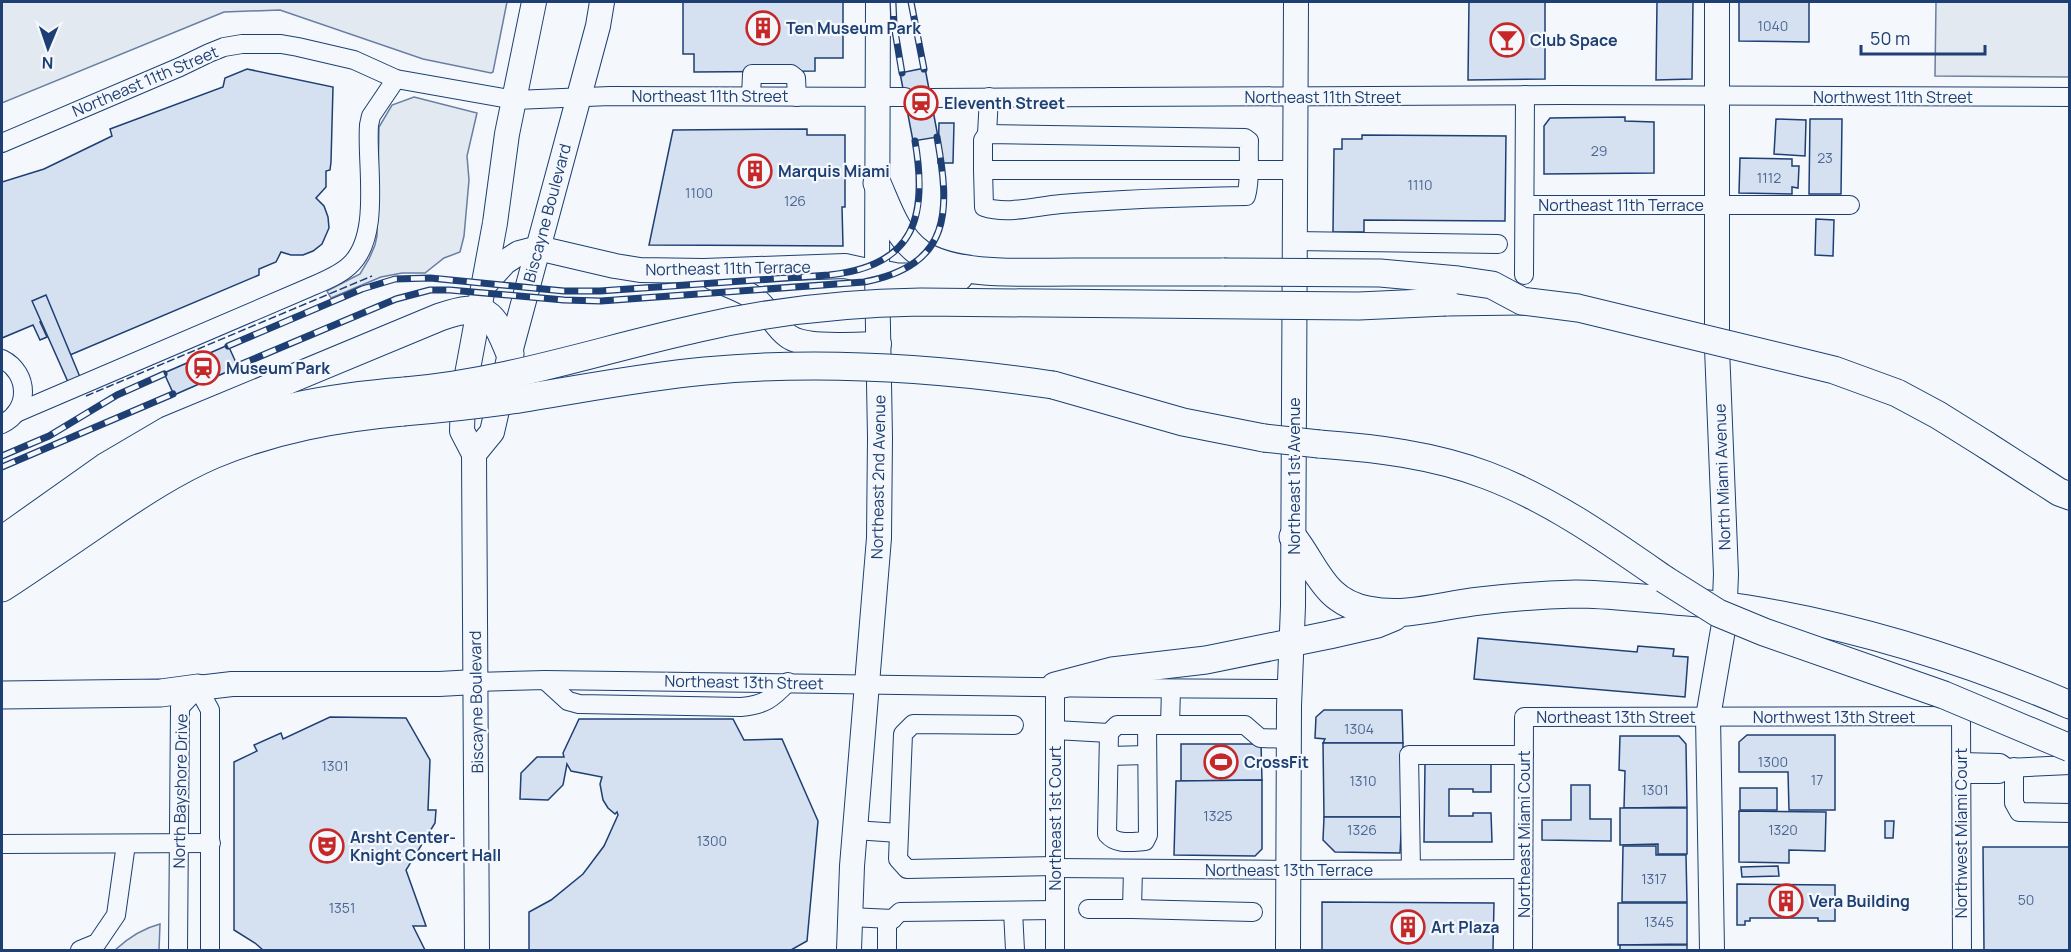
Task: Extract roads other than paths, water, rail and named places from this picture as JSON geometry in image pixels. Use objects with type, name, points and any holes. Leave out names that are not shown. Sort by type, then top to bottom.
[{"type":"highway","points":[[877,183],[908,243],[920,253],[942,264],[996,271],[1380,273],[1523,288],[1551,303],[1788,358],[1866,381],[1897,393],[1938,415],[2059,492],[2070,496]]},
{"type":"highway","points":[[877,273],[897,277],[967,277],[996,271]]},
{"type":"highway","points":[[2,588],[147,491],[211,456],[258,438],[720,323],[803,310],[867,304],[933,302],[1359,306],[1523,288]]},
{"type":"highway","points":[[2,540],[127,452],[168,430],[440,317],[466,309],[482,297],[486,313],[497,326],[510,354]]},
{"type":"highway","points":[[2,563],[174,449],[213,431],[299,404],[351,396],[404,401],[510,400],[600,384],[773,366],[953,372],[1053,385],[1220,431],[1389,451],[1485,475],[1515,487],[1592,529],[1718,613],[1774,636],[1944,695],[2070,748]]},
{"type":"highway","points":[[1293,537],[1306,554],[1323,584],[1336,597],[1350,605],[1368,610],[1400,614]]},
{"type":"highway","points":[[1055,686],[1112,671],[1206,660],[1377,624],[1400,614],[1480,601],[1577,594],[1749,609],[1857,632],[1980,669],[2070,705]]},
{"type":"highway","points":[[2,695],[161,693],[198,688]]},
{"type":"main road","name":"Biscayne Boulevard","points":[[477,951],[474,454],[462,431],[463,396],[482,297],[507,135],[534,2]]},
{"type":"main road","name":"Biscayne Boulevard","points":[[474,454],[492,432],[510,354],[598,26],[602,2]]},
{"type":"main road","name":"Northeast 2nd Avenue","points":[[849,951],[854,830],[879,538],[878,2]]},
{"type":"main road","name":"Northeast 1st Avenue","points":[[1288,951],[1296,241],[1296,2]]},
{"type":"main road","name":"North Miami Avenue","points":[[1712,951],[1708,717],[1726,606],[1717,348],[1717,2]]},
{"type":"main road","name":"Northeast 11th Terrace","points":[[538,248],[627,268],[704,271],[845,266],[877,273]]},
{"type":"main road","points":[[482,297],[505,262],[519,254],[538,248]]},
{"type":"main road","points":[[704,271],[715,280],[740,289],[756,300],[785,334],[795,340],[812,343],[879,344]]},
{"type":"main road","name":"Northeast 13th Street","points":[[198,688],[232,684],[475,682]]},
{"type":"street","name":"Northeast 11th Street","points":[[2,143],[180,68],[209,52],[242,44],[281,44],[346,58],[396,79],[515,100],[578,96],[905,98]]},
{"type":"street","points":[[9,418],[308,288],[348,267],[362,250],[368,228],[371,116],[396,79]]},
{"type":"street","points":[[1523,288],[1525,96]]},
{"type":"street","name":"Northeast 11th Street","points":[[930,98],[1716,96]]},
{"type":"street","name":"Northwest 11th Street","points":[[1716,96],[2070,97]]},
{"type":"street","points":[[987,134],[1245,138],[1249,141],[1246,196],[1166,197],[1010,210],[992,210],[984,207],[983,140],[987,134],[989,97]]},
{"type":"street","points":[[983,170],[1295,170]]},
{"type":"street","name":"Northeast 11th Terrace","points":[[1525,205],[1616,213],[1660,214],[1717,204],[1850,205]]},
{"type":"street","points":[[1296,241],[1498,244]]},
{"type":"street","points":[[2,359],[13,366],[23,384],[24,394],[9,418]]},
{"type":"street","points":[[23,384],[51,392],[65,392]]},
{"type":"street","points":[[545,680],[568,701],[579,705],[741,707],[774,698],[788,682]]},
{"type":"street","name":"Northeast 13th Street","points":[[475,682],[545,680],[788,682],[1290,689]]},
{"type":"street","name":"Northeast 1st Court","points":[[1055,686],[1055,951]]},
{"type":"street","name":"North Bayshore Drive","points":[[178,951],[180,707],[198,688],[210,710],[210,951]]},
{"type":"street","points":[[1170,725],[1171,689]]},
{"type":"street","name":"Northwest 13th Street","points":[[1708,717],[1961,716]]},
{"type":"street","name":"Northwest Miami Court","points":[[1961,716],[1962,951]]},
{"type":"street","name":"Northeast 13th Street","points":[[1524,717],[1708,717]]},
{"type":"street","name":"Northeast Miami Court","points":[[1523,951],[1524,717]]},
{"type":"street","name":"Northeast 13th Terrace","points":[[1014,725],[912,724],[903,734],[898,859],[907,869],[1055,867],[1290,870],[1523,869]]},
{"type":"street","points":[[1055,730],[1109,733],[1118,725],[1245,725],[1260,738],[1289,739]]},
{"type":"street","points":[[1132,909],[1144,841],[1148,835],[1147,725]]},
{"type":"street","points":[[1109,733],[1107,834],[1117,842],[1144,841]]},
{"type":"street","points":[[1109,756],[1147,755]]},
{"type":"street","points":[[1411,869],[1409,755],[1524,755]]},
{"type":"street","points":[[1961,768],[2000,763],[2010,768],[2070,765]]},
{"type":"street","points":[[2010,768],[2014,803],[2019,812],[2024,814],[2070,813]]},
{"type":"street","points":[[854,830],[899,833]]},
{"type":"street","points":[[80,951],[98,943],[116,915],[126,843]]},
{"type":"street","points":[[2,844],[211,843]]},
{"type":"street","points":[[1088,909],[1253,912]]},
{"type":"street","points":[[1013,910],[1015,951]]},
{"type":"street","points":[[887,951],[887,924],[900,912],[1055,910]]},
{"type":"street","points":[[849,917],[892,919]]},
{"type":"tunnel","points":[[905,97],[930,98]]},
{"type":"railway","points":[[893,2],[894,25],[902,73]]},
{"type":"railway","points":[[911,2],[924,69]]},
{"type":"railway","points":[[237,366],[396,299],[430,290],[601,301],[864,282],[893,274],[915,262],[930,248],[939,230],[944,188],[937,137]]},
{"type":"railway","points":[[228,346],[362,289],[395,279],[430,278],[564,291],[600,291],[829,275],[858,270],[881,261],[897,249],[909,233],[916,214],[919,193],[919,168],[915,141]]},
{"type":"railway","points":[[2,456],[49,436],[117,395],[164,374]]},
{"type":"railway","points":[[2,467],[173,394]]},
{"type":"place","name":"Ten Museum Park","points":[[763,28]]},
{"type":"place","name":"Club Space","points":[[1507,40]]},
{"type":"place","name":"Eleventh Street","points":[[921,103]]},
{"type":"place","name":"Marquis Miami","points":[[755,171]]},
{"type":"place","name":"Museum Park","points":[[203,368]]},
{"type":"place","name":"CrossFit","points":[[1221,762]]},
{"type":"place","name":"Arsht Center- Knight Concert Hall","points":[[327,846]]},
{"type":"place","name":"Vera Building","points":[[1786,901]]},
{"type":"place","name":"Art Plaza","points":[[1408,927]]}]
